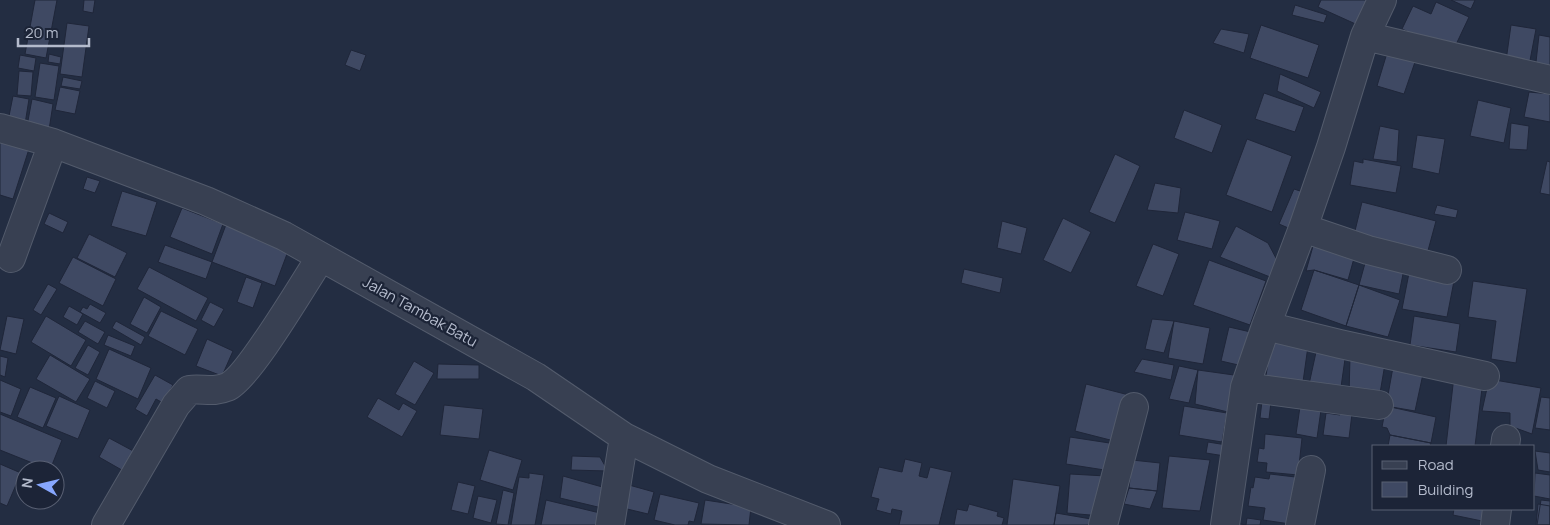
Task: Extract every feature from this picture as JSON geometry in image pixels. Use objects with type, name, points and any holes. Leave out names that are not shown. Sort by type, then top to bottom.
[{"type":"street","points":[[1225,525],[1245,387],[1331,148],[1365,36],[1382,0]]},
{"type":"street","points":[[1365,36],[1550,80]]},
{"type":"street","name":"Jalan Tambak Batu","points":[[0,128],[53,143],[206,201],[284,236],[536,377],[624,437],[708,479],[772,515],[826,525]]},
{"type":"street","points":[[11,258],[53,143]]},
{"type":"street","points":[[1303,228],[1368,250],[1447,270]]},
{"type":"street","points":[[106,525],[176,405],[189,390],[206,391],[227,387],[242,375],[321,257]]},
{"type":"street","points":[[1266,326],[1485,376]]},
{"type":"street","points":[[1245,387],[1380,405]]},
{"type":"street","points":[[1103,525],[1134,407]]},
{"type":"street","points":[[610,525],[624,437]]},
{"type":"street","points":[[1300,525],[1311,470]]},
{"type":"street","points":[[1495,525],[1497,510]]},
{"type":"building","points":[[35,0],[57,0],[46,58],[25,54]]},
{"type":"building","points":[[84,0],[95,0],[93,13],[83,11]]},
{"type":"building","points":[[1321,0],[1372,0],[1360,26],[1318,7]]},
{"type":"building","points":[[1451,0],[1475,0],[1471,9]]},
{"type":"building","points":[[1436,2],[1469,17],[1452,53],[1402,29],[1413,6],[1431,14]]},
{"type":"building","points":[[1295,5],[1327,15],[1324,23],[1292,15]]},
{"type":"building","points":[[67,23],[89,26],[82,77],[60,74]]},
{"type":"building","points":[[1261,25],[1319,45],[1308,78],[1250,58]]},
{"type":"building","points":[[1511,25],[1536,29],[1528,71],[1505,68]]},
{"type":"building","points":[[1221,29],[1249,34],[1244,53],[1213,43]]},
{"type":"building","points":[[1539,35],[1550,37],[1550,73],[1535,71]]},
{"type":"building","points":[[351,50],[366,55],[360,71],[345,65]]},
{"type":"building","points":[[1387,53],[1415,62],[1404,94],[1377,86]]},
{"type":"building","points":[[49,54],[61,57],[60,64],[48,62]]},
{"type":"building","points":[[20,55],[36,58],[34,71],[18,68]]},
{"type":"building","points":[[40,63],[59,66],[54,100],[35,97]]},
{"type":"building","points":[[19,71],[33,72],[31,96],[17,95]]},
{"type":"building","points":[[1280,74],[1321,92],[1314,108],[1277,91]]},
{"type":"building","points":[[63,77],[82,81],[80,89],[61,86]]},
{"type":"building","points":[[60,87],[80,91],[75,114],[55,110]]},
{"type":"building","points":[[1529,92],[1550,94],[1550,122],[1524,117]]},
{"type":"building","points":[[1264,93],[1304,107],[1295,132],[1255,119]]},
{"type":"building","points":[[13,96],[29,99],[25,124],[8,121]]},
{"type":"building","points":[[32,99],[53,104],[49,130],[27,126]]},
{"type":"building","points":[[1478,100],[1511,108],[1504,143],[1470,136]]},
{"type":"building","points":[[1184,110],[1222,125],[1212,153],[1174,138]]},
{"type":"building","points":[[1511,123],[1529,126],[1527,150],[1509,149]]},
{"type":"building","points":[[1380,126],[1399,130],[1397,162],[1373,159]]},
{"type":"building","points":[[1417,135],[1445,139],[1439,174],[1412,168]]},
{"type":"building","points":[[1247,139],[1292,156],[1272,212],[1226,195]]},
{"type":"building","points":[[0,140],[29,149],[13,199],[0,195]]},
{"type":"building","points":[[1115,154],[1140,166],[1115,223],[1089,212]]},
{"type":"building","points":[[1363,159],[1401,166],[1396,193],[1350,185],[1354,161],[1363,163]]},
{"type":"building","points":[[1547,161],[1550,162],[1550,195],[1540,193]]},
{"type":"building","points":[[87,177],[100,181],[95,193],[83,189]]},
{"type":"building","points":[[1155,183],[1181,188],[1178,213],[1147,210]]},
{"type":"building","points":[[1294,189],[1309,194],[1293,230],[1279,224]]},
{"type":"building","points":[[122,191],[157,202],[146,236],[111,226]]},
{"type":"building","points":[[1362,202],[1436,221],[1426,258],[1353,239]]},
{"type":"building","points":[[1437,205],[1458,210],[1456,218],[1434,214]]},
{"type":"building","points":[[182,208],[223,224],[212,254],[170,237]]},
{"type":"building","points":[[1185,212],[1220,221],[1212,249],[1177,240]]},
{"type":"building","points":[[49,213],[68,222],[63,233],[44,224]]},
{"type":"building","points":[[1063,218],[1091,232],[1071,273],[1043,260]]},
{"type":"building","points":[[1002,221],[1027,228],[1021,254],[997,248]]},
{"type":"building","points":[[227,222],[290,246],[275,286],[212,262]]},
{"type":"building","points":[[1236,226],[1268,243],[1277,260],[1270,277],[1220,257]]},
{"type":"building","points":[[89,234],[127,253],[115,277],[77,258]]},
{"type":"building","points":[[1315,239],[1356,251],[1348,280],[1314,270],[1306,271]]},
{"type":"building","points":[[1153,244],[1179,254],[1163,296],[1136,286]]},
{"type":"building","points":[[165,245],[212,262],[206,279],[158,262]]},
{"type":"building","points":[[1367,256],[1405,264],[1399,294],[1359,285]]},
{"type":"building","points":[[73,257],[116,279],[103,306],[59,283]]},
{"type":"building","points":[[1209,260],[1266,281],[1250,325],[1193,305]]},
{"type":"building","points":[[149,267],[208,298],[196,321],[137,289]]},
{"type":"building","points":[[964,269],[1003,278],[1000,293],[961,283]]},
{"type":"building","points":[[1314,270],[1359,285],[1346,326],[1301,310]]},
{"type":"building","points":[[1409,273],[1454,281],[1447,317],[1402,309]]},
{"type":"building","points":[[246,277],[262,283],[253,308],[237,302]]},
{"type":"building","points":[[1473,281],[1527,289],[1516,363],[1491,359],[1496,321],[1468,317]]},
{"type":"building","points":[[48,284],[57,289],[41,315],[33,310]]},
{"type":"building","points":[[1359,285],[1400,300],[1388,337],[1346,326]]},
{"type":"building","points":[[144,297],[161,307],[147,333],[130,324]]},
{"type":"building","points":[[210,302],[224,309],[214,327],[201,320]]},
{"type":"building","points":[[90,304],[106,313],[100,323],[80,312],[83,307],[87,309]]},
{"type":"building","points":[[69,306],[83,314],[77,325],[63,317]]},
{"type":"building","points":[[161,311],[198,329],[185,355],[148,336]]},
{"type":"building","points":[[7,316],[24,319],[16,354],[0,350]]},
{"type":"building","points":[[46,316],[86,340],[71,366],[31,342]]},
{"type":"building","points":[[1414,316],[1460,324],[1456,352],[1410,345]]},
{"type":"building","points":[[1152,319],[1174,321],[1164,353],[1145,349]]},
{"type":"building","points":[[85,321],[105,332],[98,344],[78,332]]},
{"type":"building","points":[[116,321],[145,337],[141,345],[112,328]]},
{"type":"building","points":[[1174,321],[1210,328],[1203,364],[1168,358]]},
{"type":"building","points":[[1229,327],[1255,333],[1247,367],[1221,361]]},
{"type":"building","points":[[1272,333],[1309,339],[1302,389],[1265,383]]},
{"type":"building","points":[[108,335],[135,346],[131,356],[104,345]]},
{"type":"building","points":[[207,339],[233,351],[222,376],[196,366]]},
{"type":"building","points":[[1318,343],[1346,352],[1340,394],[1308,389]]},
{"type":"building","points":[[88,345],[100,352],[88,375],[75,368]]},
{"type":"building","points":[[109,349],[151,368],[138,399],[96,379]]},
{"type":"building","points":[[50,355],[90,379],[76,402],[36,379]]},
{"type":"building","points":[[0,356],[8,358],[5,377],[0,375]]},
{"type":"building","points":[[1350,357],[1386,358],[1379,399],[1349,395]]},
{"type":"building","points":[[1142,359],[1174,365],[1171,380],[1134,372]]},
{"type":"building","points":[[414,361],[434,373],[415,405],[395,394]]},
{"type":"building","points":[[438,364],[479,365],[479,379],[437,379]]},
{"type":"building","points":[[1179,366],[1198,370],[1189,403],[1169,399]]},
{"type":"building","points":[[1393,367],[1423,374],[1415,411],[1386,406]]},
{"type":"building","points":[[1198,370],[1241,376],[1232,413],[1195,404]]},
{"type":"building","points":[[155,375],[173,385],[163,403],[156,399],[147,416],[135,409]]},
{"type":"building","points":[[1454,376],[1483,380],[1475,445],[1446,445]]},
{"type":"building","points":[[1489,379],[1541,388],[1532,434],[1510,426],[1510,413],[1482,411]]},
{"type":"building","points":[[0,380],[21,389],[11,416],[0,412]]},
{"type":"building","points":[[95,381],[115,391],[107,408],[87,398]]},
{"type":"building","points":[[1086,384],[1129,395],[1118,442],[1075,431]]},
{"type":"building","points":[[30,387],[56,398],[43,428],[17,417]]},
{"type":"building","points":[[59,396],[90,410],[78,439],[46,426]]},
{"type":"building","points":[[1541,397],[1550,398],[1550,430],[1535,428]]},
{"type":"building","points":[[378,398],[399,410],[403,403],[417,411],[402,437],[367,417]]},
{"type":"building","points":[[1301,400],[1322,403],[1317,438],[1296,434]]},
{"type":"building","points":[[1262,401],[1271,402],[1269,419],[1260,418]]},
{"type":"building","points":[[1342,404],[1353,406],[1349,438],[1323,435],[1326,413],[1340,415]]},
{"type":"building","points":[[444,405],[483,409],[479,439],[440,435]]},
{"type":"building","points":[[1184,406],[1227,413],[1222,442],[1179,435]]},
{"type":"building","points":[[1386,406],[1436,417],[1431,443],[1390,435],[1387,428],[1382,427]]},
{"type":"building","points":[[0,414],[62,440],[54,460],[25,460],[0,450]]},
{"type":"building","points":[[1265,434],[1302,438],[1298,475],[1266,472],[1267,463],[1257,462],[1259,448],[1264,449]]},
{"type":"building","points":[[1390,435],[1431,443],[1430,445],[1388,445]]},
{"type":"building","points":[[1070,437],[1116,444],[1111,471],[1066,464]]},
{"type":"building","points":[[109,438],[137,453],[127,473],[99,457]]},
{"type":"building","points":[[1208,442],[1233,446],[1231,457],[1206,453]]},
{"type":"building","points":[[489,450],[522,460],[513,490],[480,480]]},
{"type":"building","points":[[1535,451],[1550,453],[1550,472],[1538,470]]},
{"type":"building","points":[[572,456],[600,457],[608,471],[571,470]]},
{"type":"building","points":[[1169,456],[1210,460],[1200,511],[1162,508]]},
{"type":"building","points":[[905,459],[922,463],[919,476],[927,478],[930,467],[952,472],[939,525],[899,525],[902,511],[892,509],[891,514],[876,510],[879,499],[871,497],[879,467],[902,472]]},
{"type":"building","points":[[1132,460],[1160,463],[1157,491],[1129,488]]},
{"type":"building","points":[[0,464],[15,470],[15,487],[7,506],[0,503]]},
{"type":"building","points":[[529,473],[544,475],[535,525],[511,525],[519,477],[529,478]]},
{"type":"building","points":[[1535,473],[1550,475],[1550,499],[1535,496]]},
{"type":"building","points":[[1070,474],[1106,476],[1102,516],[1067,513]]},
{"type":"building","points":[[1270,474],[1304,478],[1297,525],[1263,520],[1265,508],[1248,506],[1251,487],[1253,488],[1255,477],[1269,479]]},
{"type":"building","points":[[563,476],[606,488],[602,508],[560,498]]},
{"type":"building","points":[[1013,479],[1060,486],[1054,525],[1007,525]]},
{"type":"building","points":[[458,482],[475,486],[468,514],[451,510]]},
{"type":"building","points":[[629,485],[654,492],[648,514],[623,508]]},
{"type":"building","points":[[1129,488],[1157,491],[1150,509],[1124,504]]},
{"type":"building","points":[[503,490],[514,493],[508,525],[496,524]]},
{"type":"building","points":[[660,494],[699,503],[694,522],[689,521],[688,525],[675,525],[654,520]]},
{"type":"building","points":[[478,496],[497,500],[491,523],[473,518]]},
{"type":"building","points":[[546,500],[600,513],[597,525],[541,525]]},
{"type":"building","points":[[705,500],[751,507],[749,525],[701,524]]},
{"type":"building","points":[[1541,500],[1550,501],[1550,525],[1537,525]]},
{"type":"building","points":[[969,504],[998,512],[997,516],[1004,518],[1002,525],[954,525],[957,509],[967,511]]},
{"type":"building","points":[[1538,504],[1550,506],[1550,525],[1536,525]]},
{"type":"building","points":[[1454,510],[1485,510],[1482,521],[1453,515]]},
{"type":"building","points":[[1056,513],[1097,520],[1096,525],[1054,525]]},
{"type":"building","points":[[1247,518],[1261,520],[1260,525],[1246,525]]}]
